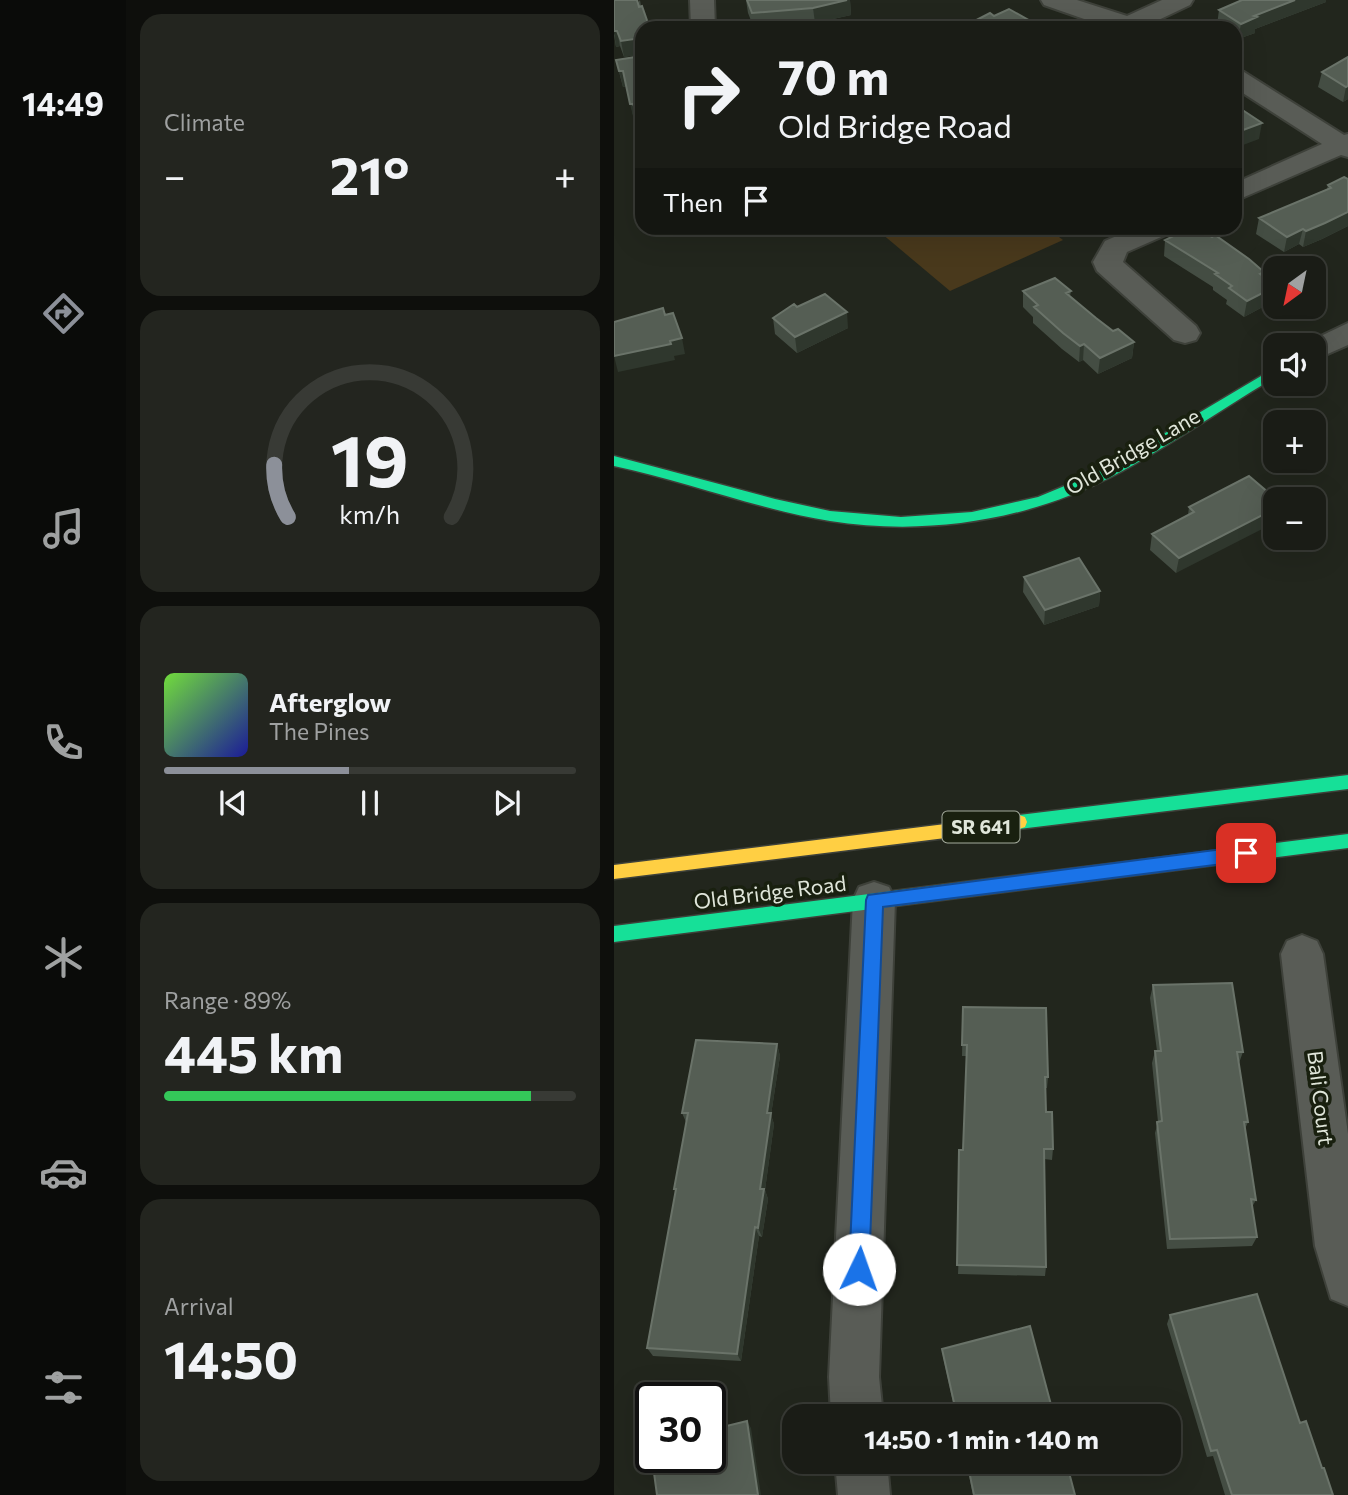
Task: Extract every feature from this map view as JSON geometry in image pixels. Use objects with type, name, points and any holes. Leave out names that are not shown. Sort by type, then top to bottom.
[{"type":"main road","name":"Old Bridge Lane","points":[[614,461],[669,471],[777,505],[831,517],[882,522],[975,517],[1024,507],[1060,495],[1108,473],[1222,400],[1263,378]]},
{"type":"main road","name":"Old Bridge Road","points":[[614,872],[1348,782]]},
{"type":"main road","name":"Old Bridge Road","points":[[614,934],[1348,841]]},
{"type":"street","points":[[702,0],[703,21]]},
{"type":"street","points":[[1053,0],[1113,21]]},
{"type":"street","points":[[1141,21],[1181,0]]},
{"type":"street","points":[[1242,81],[1346,145]]},
{"type":"street","points":[[1242,189],[1346,145]]},
{"type":"street","points":[[1142,235],[1115,247],[1109,262],[1112,271],[1185,333]]},
{"type":"street","points":[[1326,344],[1348,333]]},
{"type":"street","points":[[856,1404],[854,1377],[874,900]]},
{"type":"street","name":"Bali Court","points":[[1302,954],[1339,1246],[1348,1282]]},
{"type":"street","points":[[862,1474],[864,1495]]},
{"type":"shaded area","points":[[883,235],[1056,235],[1063,240],[950,291]]},
{"type":"building","points":[[614,0],[637,0],[647,21],[635,21],[635,39],[621,41],[617,31],[614,31]]},
{"type":"building","points":[[747,0],[847,0],[813,8],[752,13]]},
{"type":"building","points":[[1242,0],[1295,0],[1242,24],[1242,21],[1236,21],[1219,10]]},
{"type":"building","points":[[1009,9],[1030,21],[975,21],[990,13],[994,16]]},
{"type":"building","points":[[635,57],[635,109],[633,104],[630,104],[623,71],[619,71],[616,60]]},
{"type":"building","points":[[1348,57],[1348,86],[1346,87],[1322,72]]},
{"type":"building","points":[[1242,110],[1262,123],[1242,130]]},
{"type":"building","points":[[1344,177],[1348,179],[1348,212],[1287,237],[1259,218],[1331,188],[1328,185]]},
{"type":"building","points":[[1175,235],[1215,235],[1263,271],[1260,274],[1263,276],[1263,293],[1247,301],[1215,274],[1218,273],[1165,240]]},
{"type":"building","points":[[1055,278],[1071,291],[1066,293],[1096,318],[1113,331],[1118,329],[1134,342],[1100,358],[1084,344],[1080,346],[1063,333],[1034,307],[1038,305],[1023,291]]},
{"type":"building","points":[[825,294],[847,312],[795,337],[773,318],[794,304],[797,307]]},
{"type":"building","points":[[663,308],[665,315],[673,313],[682,338],[670,341],[671,344],[614,356],[614,322]]},
{"type":"building","points":[[1249,476],[1263,488],[1263,515],[1179,558],[1152,534],[1194,512],[1189,507]]},
{"type":"building","points":[[1079,558],[1100,591],[1045,610],[1024,577]]},
{"type":"building","points":[[1232,983],[1243,1052],[1237,1052],[1248,1122],[1244,1122],[1256,1200],[1251,1199],[1257,1237],[1170,1239],[1157,1122],[1162,1121],[1155,1051],[1161,1051],[1153,985]]},
{"type":"building","points":[[963,1007],[1046,1008],[1046,1112],[1052,1112],[1053,1149],[1044,1149],[1046,1267],[957,1265],[959,1150],[963,1150],[967,1045],[962,1045]]},
{"type":"building","points":[[696,1040],[777,1044],[760,1189],[764,1189],[758,1228],[755,1227],[737,1354],[647,1348],[676,1189],[688,1113],[682,1113]]},
{"type":"building","points":[[1257,1294],[1300,1423],[1306,1421],[1333,1495],[1232,1495],[1217,1450],[1211,1451],[1170,1315]]},
{"type":"building","points":[[1030,1326],[1051,1404],[954,1404],[942,1349]]},
{"type":"building","points":[[747,1421],[758,1495],[657,1495],[654,1473],[726,1473],[726,1426]]},
{"type":"building","points":[[970,1474],[1069,1474],[1075,1495],[974,1495]]},
{"type":"traffic: fast","points":[[614,461],[830,516],[901,522],[972,517],[1042,501],[1108,473],[1263,379]]},
{"type":"traffic: fast","points":[[1019,822],[1348,782]]},
{"type":"traffic: fast","points":[[614,934],[1348,841]]},
{"type":"traffic: slow","points":[[614,872],[1019,822]]},
{"type":"route","points":[[859,1269],[874,900],[1246,853]]}]
